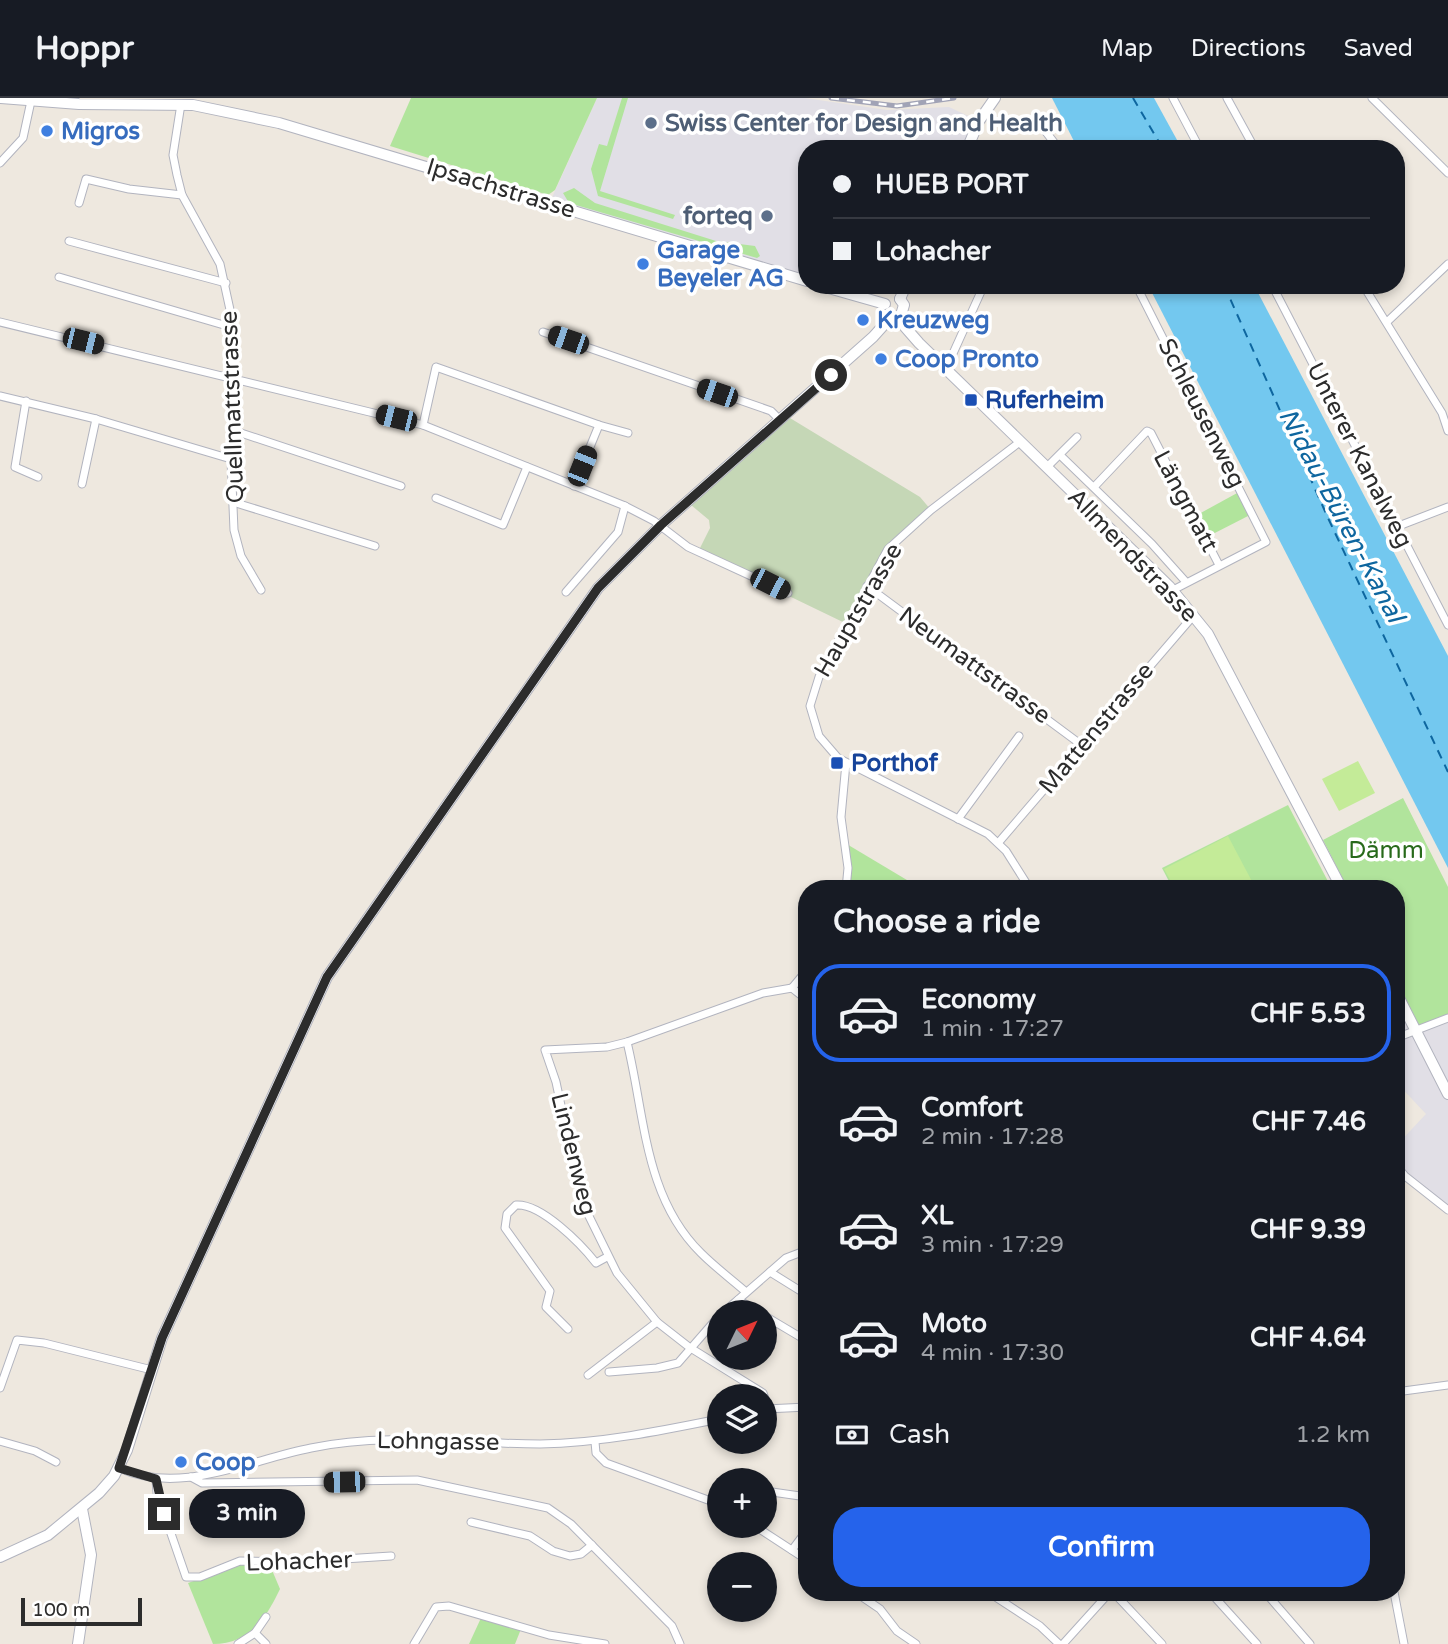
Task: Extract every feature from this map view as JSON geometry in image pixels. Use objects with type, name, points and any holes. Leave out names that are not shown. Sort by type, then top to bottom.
[{"type":"main road","points":[[1,98],[31,101],[190,103]]},
{"type":"main road","points":[[971,140],[984,113],[995,98]]},
{"type":"main road","name":"Ipsachstrasse","points":[[190,103],[315,132],[798,278]]},
{"type":"main road","points":[[849,294],[884,304]]},
{"type":"main road","points":[[900,299],[902,294]]},
{"type":"main road","points":[[884,304],[891,298],[900,299]]},
{"type":"main road","points":[[0,1557],[48,1535],[105,1488],[119,1468],[152,1370],[185,1288],[327,977],[598,588],[661,525],[905,308],[900,299]]},
{"type":"main road","points":[[884,304],[886,313],[896,316]]},
{"type":"main road","name":"Allmendstrasse","points":[[896,316],[944,368],[1173,590],[1194,615],[1208,635],[1337,880]]},
{"type":"main road","points":[[1405,1009],[1448,1094]]},
{"type":"main road","points":[[78,1644],[91,1555],[82,1508]]},
{"type":"street","points":[[1173,98],[1195,140]]},
{"type":"street","points":[[1227,98],[1250,140]]},
{"type":"street","points":[[1372,98],[1448,173]]},
{"type":"street","points":[[1380,106],[1387,98]]},
{"type":"street","points":[[0,163],[23,138],[31,101]]},
{"type":"street","name":"Quellmattstrasse","points":[[190,103],[173,155],[183,195],[212,246],[226,283],[234,328],[231,459],[236,503],[234,530],[242,556],[261,590]]},
{"type":"street","points":[[1046,132],[1051,140]]},
{"type":"street","points":[[79,203],[86,179],[183,195]]},
{"type":"street","points":[[69,241],[226,283]]},
{"type":"street","points":[[1388,321],[1446,269]]},
{"type":"street","points":[[59,276],[234,328]]},
{"type":"street","points":[[944,368],[980,294]]},
{"type":"street","name":"Schleusenweg","points":[[1141,294],[1266,542],[1219,565]]},
{"type":"street","name":"Unterer Kanalweg","points":[[1277,294],[1448,625]]},
{"type":"street","points":[[1369,294],[1442,413],[1448,430]]},
{"type":"street","points":[[0,322],[423,425],[625,506],[661,525],[688,547],[788,593]]},
{"type":"street","points":[[543,332],[771,411],[780,420]]},
{"type":"street","points":[[423,425],[436,367],[628,433]]},
{"type":"street","points":[[0,396],[96,419],[231,459]]},
{"type":"street","points":[[26,401],[15,467],[38,477]]},
{"type":"street","points":[[82,484],[96,419]]},
{"type":"street","points":[[574,486],[599,425]]},
{"type":"street","points":[[232,430],[401,486]]},
{"type":"street","name":"Längmatt","points":[[1095,486],[1147,431],[1151,433],[1219,565]]},
{"type":"street","points":[[1047,467],[1061,456],[1077,437]]},
{"type":"street","name":"Hauptstrasse","points":[[1021,441],[899,536],[886,552],[819,677],[810,706],[818,736],[832,753],[846,763],[999,842],[1024,880]]},
{"type":"street","name":"Längmatt","points":[[1061,456],[1095,486],[1182,574],[1186,582]]},
{"type":"street","points":[[436,498],[503,525],[527,467]]},
{"type":"street","points":[[236,503],[375,546]]},
{"type":"street","points":[[566,592],[618,533],[625,506]]},
{"type":"street","points":[[1396,527],[1448,507]]},
{"type":"street","points":[[1173,590],[1219,565]]},
{"type":"street","name":"Neumattstrasse","points":[[867,586],[1083,746]]},
{"type":"street","name":"Mattenstrasse","points":[[999,842],[1194,615]]},
{"type":"street","points":[[958,819],[1019,736]]},
{"type":"street","points":[[846,763],[841,817],[848,868],[847,880]]},
{"type":"street","points":[[746,1292],[700,1253],[664,1200],[648,1156],[627,1042],[763,993],[792,988],[798,981]]},
{"type":"street","points":[[792,988],[798,993]]},
{"type":"street","points":[[1405,1035],[1448,1018]]},
{"type":"street","name":"Lindenweg","points":[[627,1042],[607,1047],[545,1050],[556,1082],[580,1200],[607,1257],[634,1297],[657,1322],[689,1348],[748,1384]]},
{"type":"street","points":[[1405,1176],[1448,1210]]},
{"type":"street","name":"Lindenweg","points":[[568,1329],[546,1307],[550,1291],[505,1228],[507,1214],[516,1205],[528,1206],[579,1241],[596,1263],[607,1257]]},
{"type":"street","points":[[738,1300],[790,1255],[798,1253]]},
{"type":"street","points":[[769,1272],[798,1290]]},
{"type":"street","points":[[588,1375],[657,1322]]},
{"type":"street","points":[[777,1323],[798,1336]]},
{"type":"street","points":[[608,1372],[657,1368],[678,1363],[707,1329]]},
{"type":"street","points":[[0,1388],[17,1340],[44,1343],[152,1370]]},
{"type":"street","points":[[1405,1391],[1448,1385]]},
{"type":"street","points":[[777,1409],[798,1408]]},
{"type":"street","name":"Lohngasse","points":[[119,1468],[156,1479],[191,1477],[311,1447],[370,1439],[540,1444],[595,1442],[707,1421]]},
{"type":"street","points":[[0,1441],[35,1451],[56,1462]]},
{"type":"street","points":[[595,1442],[596,1453],[606,1462],[707,1500]]},
{"type":"street","points":[[191,1477],[202,1483],[388,1480],[457,1486],[548,1508],[562,1516],[672,1626],[680,1644]]},
{"type":"street","name":"Lohacher","points":[[156,1479],[157,1493],[186,1577],[200,1577],[240,1561],[297,1562],[391,1556]]},
{"type":"street","points":[[777,1493],[798,1496]]},
{"type":"street","points":[[471,1522],[530,1536],[553,1550],[570,1556],[581,1554],[592,1545]]},
{"type":"street","points":[[774,1538],[798,1554]]},
{"type":"street","points":[[792,1550],[798,1542]]},
{"type":"street","points":[[868,1601],[880,1609],[897,1631],[916,1644]]},
{"type":"street","points":[[1002,1601],[1040,1626],[1061,1644],[1103,1601]]},
{"type":"street","points":[[1121,1601],[1162,1644]]},
{"type":"street","points":[[1218,1601],[1257,1644]]},
{"type":"street","points":[[1273,1601],[1310,1644]]},
{"type":"street","points":[[1396,1601],[1404,1644]]},
{"type":"street","points":[[414,1644],[436,1607],[449,1606],[549,1635],[605,1644]]},
{"type":"street","points":[[238,1644],[256,1633],[266,1617]]},
{"type":"street","points":[[256,1633],[266,1644]]},
{"type":"street","points":[[549,1635],[559,1644]]},
{"type":"shaded area","points":[[597,98],[805,98],[887,110],[949,107],[979,121],[971,140],[798,140],[798,278],[550,202]]},
{"type":"shaded area","points":[[1405,1002],[1448,1022],[1448,1210],[1405,1172],[1405,1136],[1426,1114],[1405,1092]]},
{"type":"green space","points":[[411,98],[597,98],[555,190],[548,195],[390,146]]},
{"type":"green space","points":[[622,98],[628,98],[600,191],[675,215],[673,219],[598,196],[591,169],[599,144],[607,146]]},
{"type":"green space","points":[[574,188],[595,203],[716,241],[755,246],[760,256],[757,258],[569,203],[563,193]]},
{"type":"green space","points":[[785,415],[920,497],[931,510],[899,536],[847,624],[698,552],[710,528],[709,520],[691,505]]},
{"type":"green space","points":[[1239,492],[1250,515],[1207,537],[1197,515]]},
{"type":"green space","points":[[1358,761],[1375,793],[1339,811],[1322,779]]},
{"type":"green space","name":"Dämm","points":[[1403,798],[1448,887],[1448,1018],[1421,1030],[1405,999],[1405,880],[1343,880],[1323,840]]},
{"type":"green space","points":[[1288,805],[1327,880],[1168,880],[1162,868]]},
{"type":"green space","points":[[1228,836],[1251,880],[1170,880],[1164,869]]},
{"type":"green space","points":[[845,843],[907,880],[846,880]]},
{"type":"green space","points":[[248,1562],[269,1563],[280,1589],[262,1620],[246,1635],[226,1643],[213,1644],[188,1583]]},
{"type":"green space","points":[[481,1618],[521,1629],[515,1644],[469,1644]]},
{"type":"water","points":[[1052,98],[1154,98],[1177,140],[1073,140]]},
{"type":"water","name":"Nidau-Büren-Kanal","points":[[1153,294],[1259,294],[1448,656],[1448,868]]},
{"type":"ferry route","points":[[1133,98],[1158,140]]},
{"type":"ferry route","points":[[1228,294],[1328,518],[1448,772]]},
{"type":"railway","points":[[831,98],[897,106],[954,98]]},
{"type":"place","name":"Swiss Center for Design and Health","points":[[651,123]]},
{"type":"place","name":"Migros","points":[[47,131]]},
{"type":"place","name":"forteq","points":[[767,216]]},
{"type":"place","name":"Garage Beyeler AG","points":[[643,264]]},
{"type":"place","name":"Kreuzweg","points":[[863,320]]},
{"type":"place","name":"Coop Pronto","points":[[881,359]]},
{"type":"place","name":"Ruferheim","points":[[971,400]]},
{"type":"place","name":"Porthof","points":[[837,763]]},
{"type":"place","name":"Coop","points":[[181,1462]]},
{"type":"route","points":[[164,1514],[157,1493],[156,1479],[119,1468],[162,1338],[327,977],[598,588],[615,568],[661,525],[831,375]]}]
